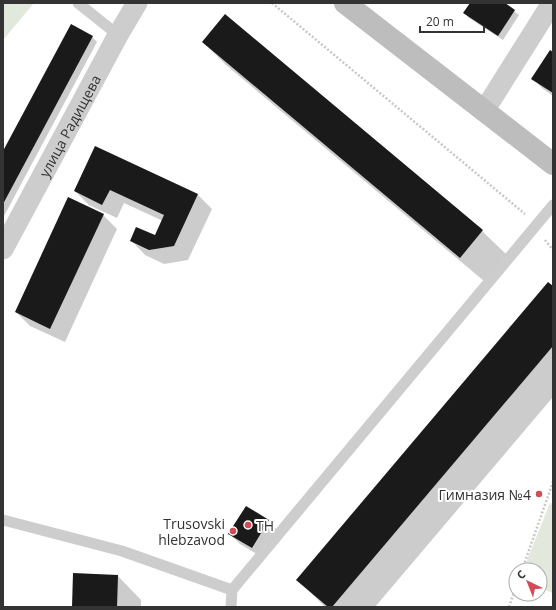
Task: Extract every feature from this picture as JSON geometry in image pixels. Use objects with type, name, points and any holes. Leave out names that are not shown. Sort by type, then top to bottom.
[{"type":"main road","points":[[347,4],[553,164]]},
{"type":"street","name":"улица Радищева","points":[[3,249],[118,35],[137,3]]},
{"type":"street","points":[[484,111],[552,3]]},
{"type":"lane","points":[[78,3],[118,35]]},
{"type":"lane","points":[[231,607],[232,590],[553,205]]},
{"type":"lane","points":[[3,520],[122,551],[232,590]]},
{"type":"path","points":[[272,3],[524,212],[553,250]]},
{"type":"path","points":[[525,562],[553,482]]},
{"type":"shaded area","points":[[3,3],[34,3],[3,40]]},
{"type":"shaded area","points":[[550,503],[553,504],[553,593],[548,591],[548,562],[526,562]]},
{"type":"building","points":[[470,3],[505,3],[515,10],[498,36],[463,13]]},
{"type":"building","points":[[225,14],[483,230],[460,258],[202,42]]},
{"type":"building","points":[[71,24],[93,36],[3,204],[3,151]]},
{"type":"building","points":[[550,50],[553,52],[553,93],[531,79]]},
{"type":"building","points":[[95,146],[198,194],[174,246],[149,250],[130,241],[136,227],[155,235],[164,215],[110,190],[102,205],[74,191]]},
{"type":"building","points":[[68,197],[104,214],[50,329],[15,312]]},
{"type":"building","points":[[548,282],[553,286],[553,346],[332,607],[328,607],[296,580]]},
{"type":"building","points":[[246,506],[269,520],[252,548],[228,534]]},
{"type":"building","points":[[73,573],[118,575],[117,607],[72,607]]},
{"type":"place","name":"Гимназия №4","points":[[539,494]]},
{"type":"place","name":"TH","points":[[248,525]]},
{"type":"place","name":"Trusovski hlebzavod","points":[[233,531]]}]
